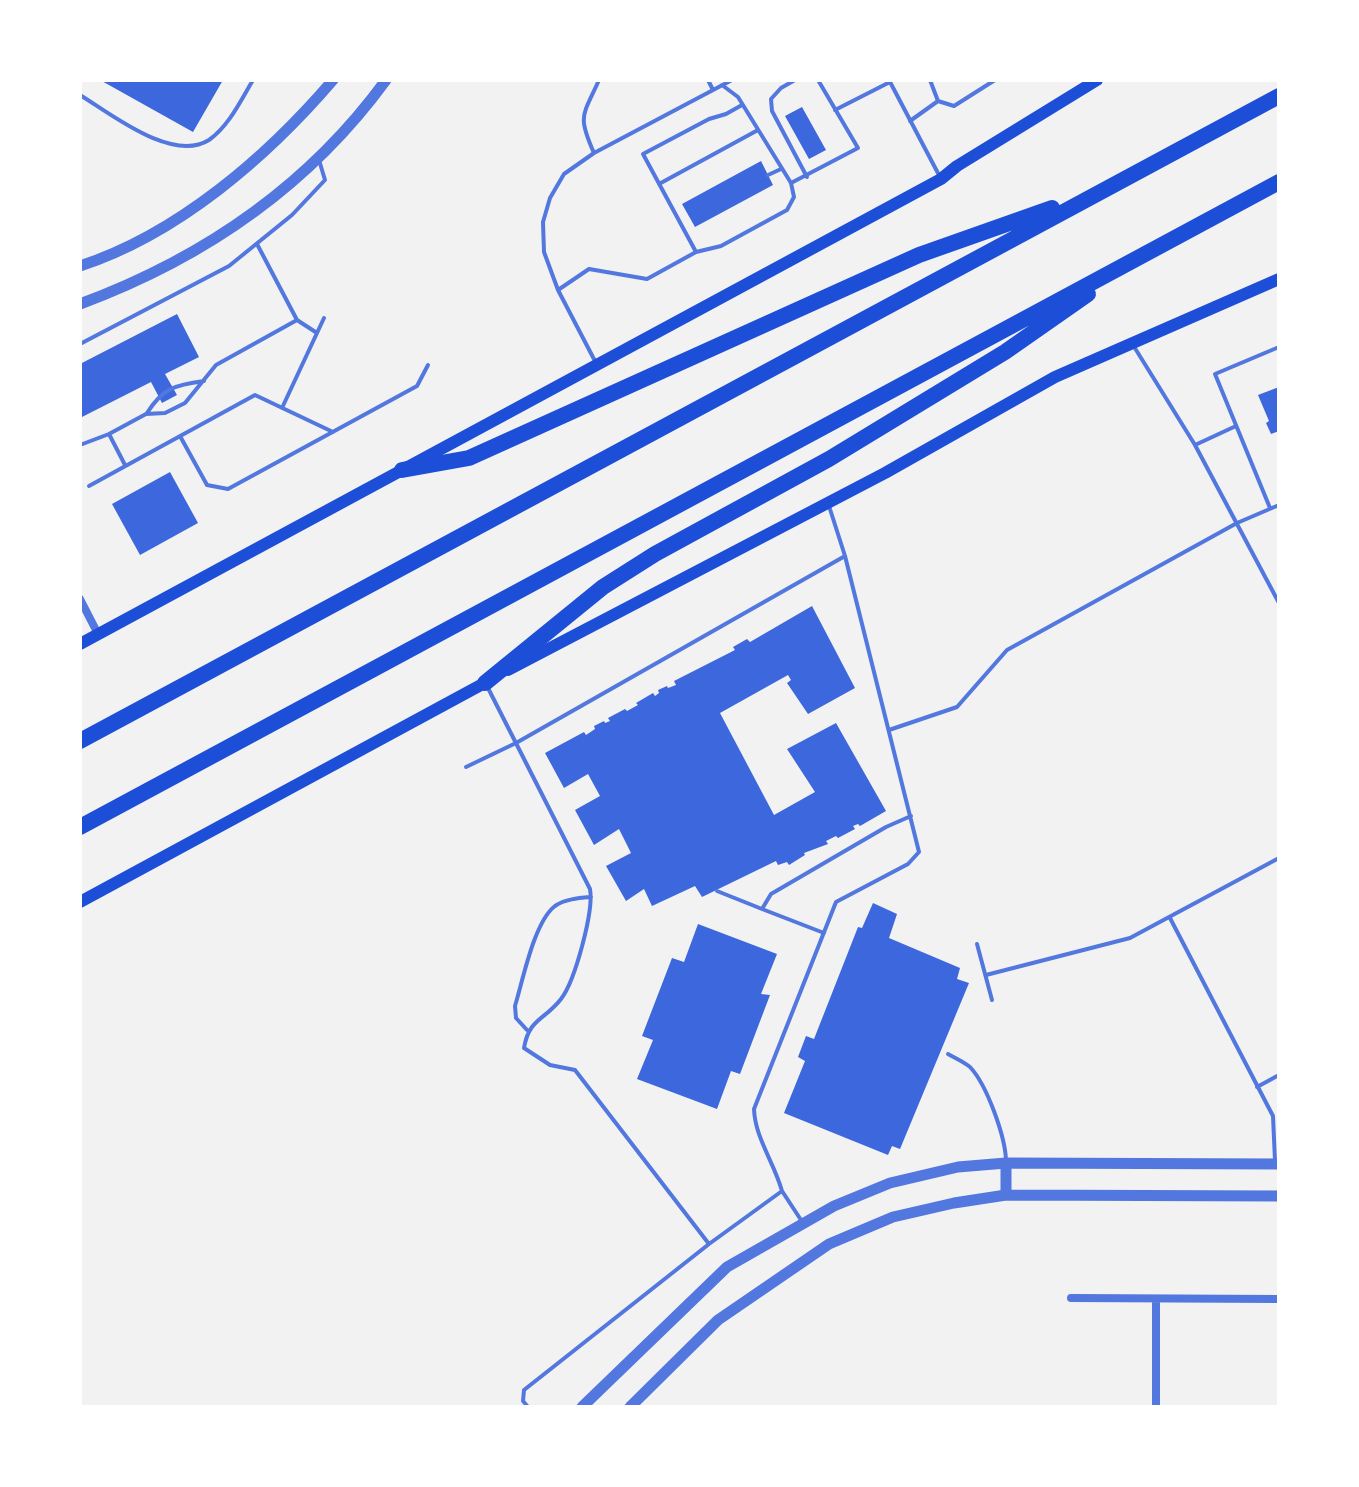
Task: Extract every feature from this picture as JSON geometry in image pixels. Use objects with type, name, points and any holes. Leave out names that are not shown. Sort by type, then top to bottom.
[{"type":"highway","points":[[80,741],[1279,96]]},
{"type":"highway","points":[[80,827],[1279,182]]},
{"type":"highway","points":[[402,470],[469,458],[919,255],[1102,190]]},
{"type":"highway","points":[[485,683],[603,587],[655,554],[829,459],[978,369],[1151,250]]},
{"type":"main road","points":[[80,644],[941,179],[957,166],[1097,80]]},
{"type":"main road","points":[[80,902],[828,502],[1055,377],[1279,279]]},
{"type":"street","points":[[80,266],[99,260],[148,235],[235,178],[274,144],[333,80]]},
{"type":"street","points":[[80,304],[132,285],[207,245],[265,206],[361,115],[386,80]]},
{"type":"street","points":[[80,599],[98,634]]},
{"type":"street","points":[[582,1407],[727,1267],[834,1206],[890,1183],[958,1167],[1006,1163],[1277,1164]]},
{"type":"street","points":[[1006,1163],[1006,1195]]},
{"type":"street","points":[[630,1407],[718,1320],[829,1244],[893,1217],[1006,1195],[1279,1196]]},
{"type":"street","points":[[1071,1298],[1279,1299]]},
{"type":"street","points":[[1156,1299],[1156,1407]]},
{"type":"lane","points":[[80,95],[156,141],[188,147],[208,140],[232,116],[253,80]]},
{"type":"lane","points":[[594,153],[582,127],[599,80]]},
{"type":"lane","points":[[708,80],[713,90]]},
{"type":"lane","points":[[597,365],[558,290],[544,252],[543,222],[550,198],[564,174],[594,153],[732,80]]},
{"type":"lane","points":[[795,80],[781,88],[771,99],[772,111],[807,177]]},
{"type":"lane","points":[[791,183],[858,148],[818,80]]},
{"type":"lane","points":[[930,80],[938,101]]},
{"type":"lane","points":[[938,101],[954,106],[995,80]]},
{"type":"lane","points":[[835,110],[889,81],[941,179]]},
{"type":"lane","points":[[558,290],[589,269],[647,279],[696,252],[721,246],[787,210],[794,197],[791,183],[738,97],[722,85]]},
{"type":"lane","points":[[910,121],[938,101]]},
{"type":"lane","points":[[696,252],[643,154],[742,105]]},
{"type":"lane","points":[[659,184],[758,130]]},
{"type":"lane","points":[[80,344],[229,266],[292,215],[325,180],[318,159]]},
{"type":"lane","points":[[768,175],[781,169]]},
{"type":"lane","points":[[680,222],[689,216]]},
{"type":"lane","points":[[257,243],[297,320],[317,333]]},
{"type":"lane","points":[[282,408],[324,318]]},
{"type":"lane","points":[[80,445],[146,414],[165,413],[185,403],[216,365],[297,320]]},
{"type":"lane","points":[[1132,342],[1195,445],[1279,603]]},
{"type":"lane","points":[[1270,508],[1215,374],[1279,347]]},
{"type":"lane","points":[[180,436],[207,485],[228,489],[417,386],[428,365]]},
{"type":"lane","points":[[146,414],[156,398],[177,385],[204,381]]},
{"type":"lane","points":[[89,486],[255,395],[333,432]]},
{"type":"lane","points":[[1195,445],[1236,426]]},
{"type":"lane","points":[[109,434],[126,465]]},
{"type":"lane","points":[[803,1223],[782,1191],[755,1127],[754,1109],[836,902],[908,864],[919,852],[845,556],[828,502]]},
{"type":"lane","points":[[889,730],[957,707],[1007,650],[1237,523],[1279,505]]},
{"type":"lane","points":[[466,767],[516,743],[845,556]]},
{"type":"lane","points":[[485,683],[590,889],[592,904],[579,955],[562,998],[527,1030],[524,1048],[550,1065],[575,1070],[709,1244]]},
{"type":"lane","points":[[762,909],[771,894],[886,827],[911,816]]},
{"type":"lane","points":[[986,975],[1130,938],[1279,858]]},
{"type":"lane","points":[[717,891],[824,933]]},
{"type":"lane","points":[[527,1030],[516,1018],[515,1006],[542,919],[556,905],[574,898],[591,897]]},
{"type":"lane","points":[[1170,918],[1273,1116],[1277,1164]]},
{"type":"lane","points":[[977,944],[992,1000]]},
{"type":"lane","points":[[948,1054],[968,1065],[979,1079],[1005,1143],[1006,1163]]},
{"type":"lane","points":[[1257,1087],[1279,1075]]},
{"type":"lane","points":[[528,1407],[523,1401],[524,1390],[709,1244],[782,1191]]},
{"type":"building","points":[[100,80],[223,80],[193,132]]},
{"type":"building","points":[[802,107],[826,150],[809,159],[785,116]]},
{"type":"building","points":[[761,161],[773,185],[695,227],[682,204]]},
{"type":"building","points":[[177,314],[199,357],[165,374],[177,395],[162,403],[151,382],[80,418],[80,364]]},
{"type":"building","points":[[1279,387],[1279,431],[1271,434],[1258,395]]},
{"type":"building","points":[[170,472],[198,523],[140,555],[112,504]]},
{"type":"building","points":[[812,606],[855,688],[808,714],[787,683],[791,680],[788,675],[720,713],[774,815],[815,792],[787,749],[836,723],[886,811],[860,826],[853,826],[855,829],[838,838],[836,836],[826,841],[828,844],[804,853],[789,865],[787,862],[778,865],[776,861],[702,897],[695,886],[652,906],[644,889],[626,901],[606,866],[631,853],[619,829],[594,845],[575,810],[600,796],[588,774],[564,788],[545,753],[584,732],[586,735],[595,729],[594,726],[610,721],[608,718],[638,705],[636,703],[653,693],[655,696],[658,690],[676,685],[674,681]]},
{"type":"building","points":[[873,903],[897,914],[889,938],[960,968],[957,979],[969,983],[900,1149],[892,1146],[888,1155],[784,1113],[805,1061],[798,1057],[806,1036],[814,1039],[858,927],[862,928]]},
{"type":"building","points":[[698,924],[777,954],[761,994],[770,995],[740,1074],[731,1071],[717,1109],[637,1079],[653,1040],[642,1036],[672,958],[684,962]]}]
